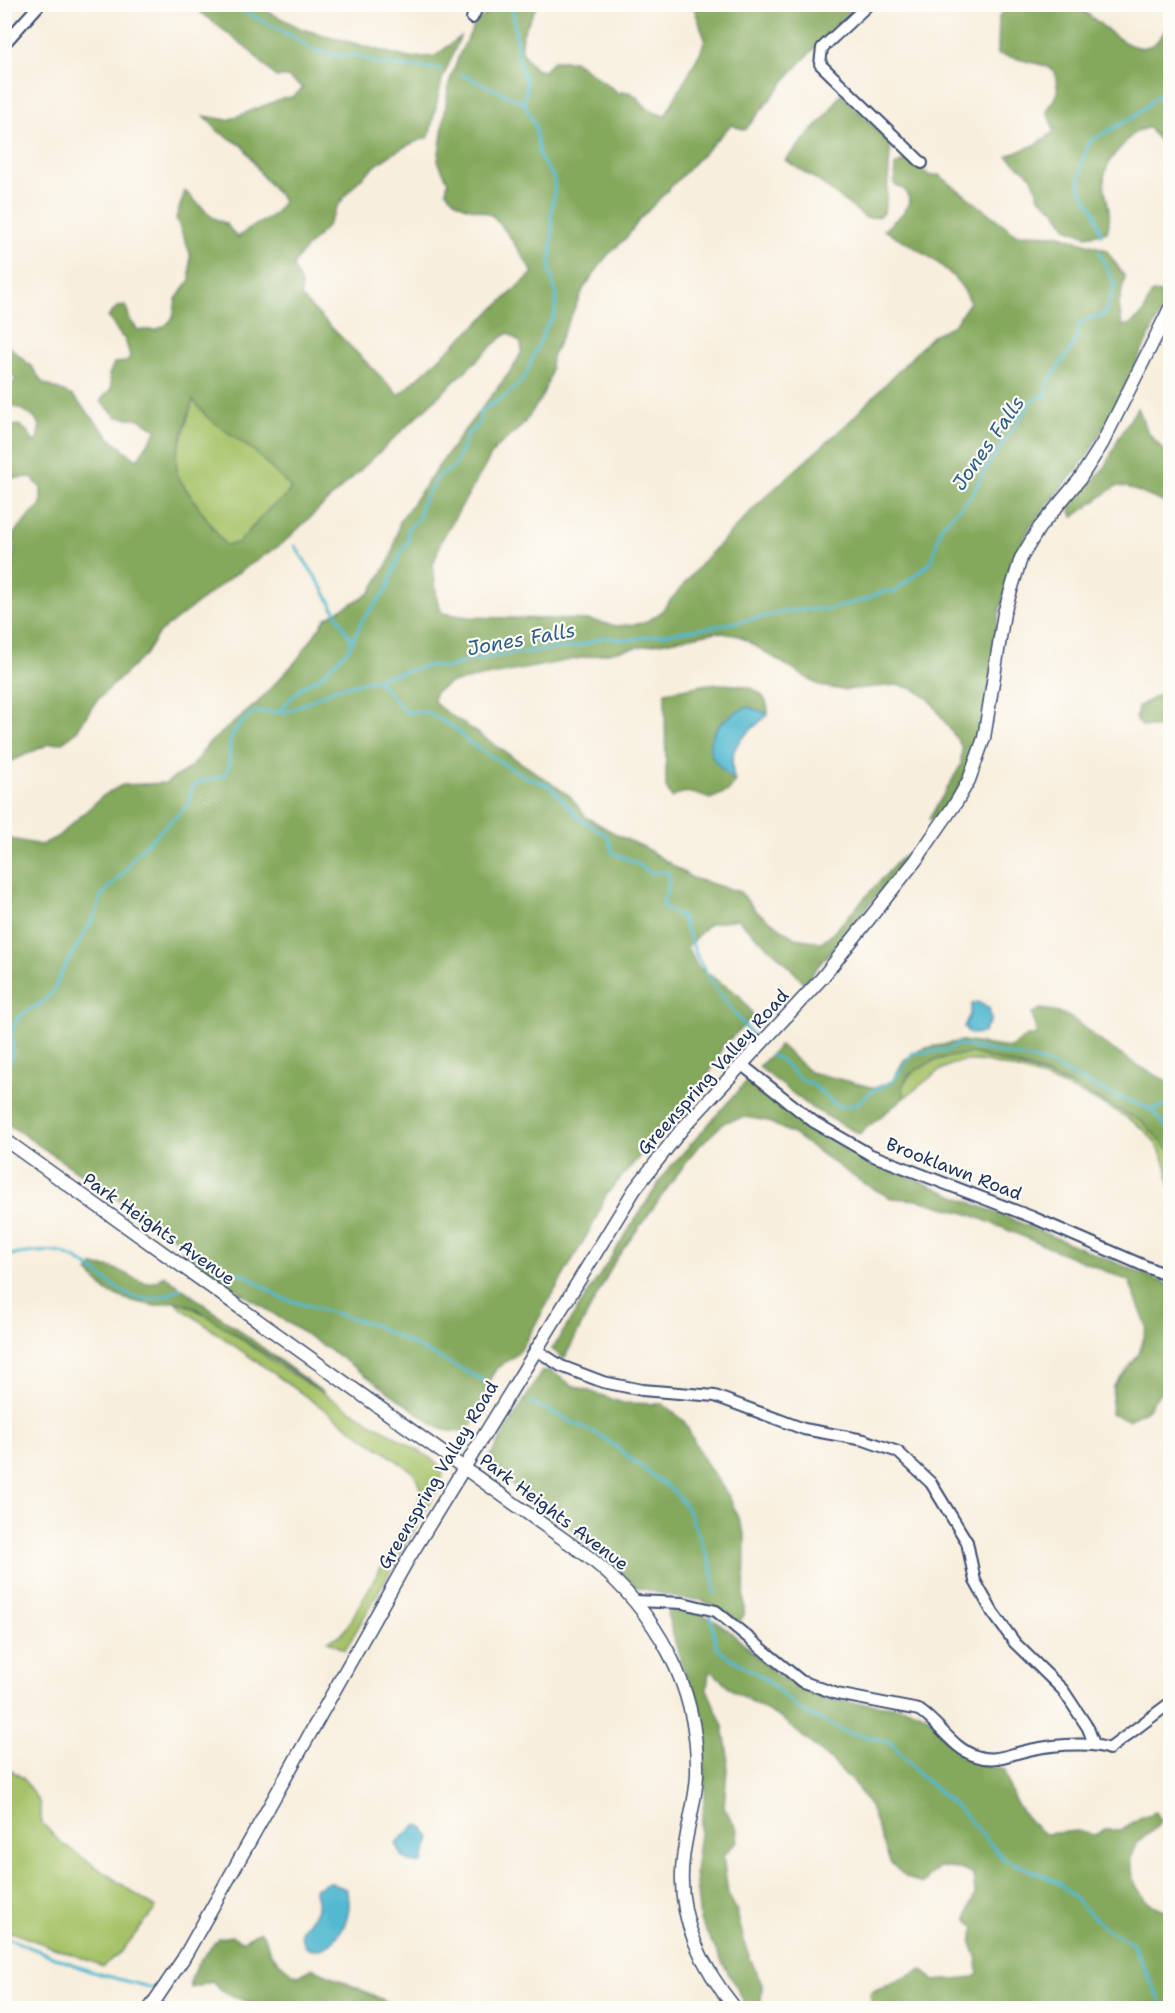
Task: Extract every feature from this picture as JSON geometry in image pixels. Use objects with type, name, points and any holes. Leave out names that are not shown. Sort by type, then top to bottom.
[{"type":"main road","name":"Greenspring Valley Road","points":[[150,2008],[222,1890],[463,1466],[635,1189],[682,1129],[800,1004],[856,936],[916,860],[969,780],[984,738],[1004,613],[1021,558],[1039,528],[1079,480],[1102,444],[1170,308]]},
{"type":"main road","name":"Park Heights Avenue","points":[[4,1139],[590,1558],[636,1601],[670,1653],[685,1694],[695,1737],[695,1794],[682,1876],[683,1907],[688,1927],[705,1964],[735,2008]]},
{"type":"street","points":[[4,44],[40,4]]},
{"type":"street","points":[[472,18],[479,4]]},
{"type":"street","points":[[869,4],[822,48],[819,64],[922,164]]},
{"type":"street","name":"Brooklawn Road","points":[[742,1065],[814,1122],[871,1155],[1032,1217],[1170,1277]]},
{"type":"street","points":[[535,1349],[561,1366],[603,1382],[642,1390],[694,1392],[715,1396],[804,1428],[864,1440],[898,1452],[931,1483],[967,1542],[975,1581],[993,1613],[1015,1643],[1063,1690],[1088,1728],[1094,1744]]},
{"type":"street","points":[[636,1601],[683,1603],[716,1611],[801,1681],[837,1694],[919,1710],[930,1717],[966,1752],[977,1757],[999,1758],[1039,1748],[1094,1744],[1109,1749],[1170,1703]]},
{"type":"green space","points":[[1049,3],[1071,5],[1135,47],[1148,47],[1160,38],[1170,19],[1170,155],[1149,128],[1134,133],[1112,158],[1104,180],[1109,209],[1107,232],[1086,236],[1067,228],[1055,210],[1039,197],[1032,177],[1007,156],[1037,144],[1054,131],[1047,111],[1058,93],[1055,72],[1046,66],[998,54],[999,16],[1010,5]]},
{"type":"green space","points":[[191,5],[255,5],[302,29],[408,58],[435,56],[460,37],[442,80],[429,137],[404,147],[368,172],[348,192],[326,227],[293,266],[301,284],[301,297],[399,395],[533,273],[501,225],[491,215],[462,205],[446,191],[448,182],[438,161],[449,83],[460,53],[476,22],[499,5],[537,5],[521,43],[527,60],[535,69],[544,71],[553,61],[574,61],[619,93],[632,93],[649,109],[665,116],[701,51],[705,39],[693,5],[855,5],[793,71],[745,130],[731,125],[640,219],[626,238],[606,257],[584,288],[552,357],[550,376],[541,399],[522,426],[495,449],[441,541],[433,565],[437,600],[442,613],[468,617],[590,620],[617,626],[644,623],[659,614],[706,558],[764,498],[847,424],[933,335],[954,325],[970,302],[964,290],[945,269],[921,251],[884,230],[903,213],[910,201],[905,190],[894,184],[895,166],[908,158],[930,176],[939,175],[1016,234],[1060,235],[1106,250],[1125,277],[1119,304],[1122,325],[1129,325],[1143,314],[1152,292],[1162,293],[1166,302],[1109,418],[1086,458],[1030,527],[1010,570],[997,622],[990,685],[976,748],[961,783],[937,821],[929,819],[961,765],[962,747],[930,700],[914,689],[898,685],[844,690],[820,686],[739,636],[717,632],[450,683],[435,692],[434,701],[439,707],[570,796],[586,817],[644,847],[692,878],[740,892],[756,911],[795,938],[821,942],[833,933],[899,860],[912,852],[804,983],[786,963],[737,919],[709,924],[687,947],[698,967],[739,995],[754,1016],[723,1046],[707,1078],[606,1195],[595,1221],[520,1351],[498,1368],[491,1377],[474,1423],[466,1430],[455,1432],[439,1428],[333,1352],[179,1253],[189,1248],[5,1122],[5,838],[41,845],[57,837],[104,795],[122,785],[166,783],[191,767],[208,744],[256,704],[297,660],[326,618],[370,593],[391,558],[400,521],[460,436],[513,368],[522,351],[521,343],[508,333],[494,344],[282,544],[231,577],[158,634],[145,655],[96,701],[76,732],[61,743],[49,744],[5,764],[5,564],[14,556],[14,533],[41,504],[41,488],[31,477],[5,479],[5,427],[19,425],[28,432],[33,441],[37,441],[40,425],[27,412],[5,401],[5,393],[16,379],[5,369],[5,343],[32,367],[43,383],[73,396],[111,439],[137,460],[157,430],[140,419],[117,417],[100,401],[111,389],[109,375],[114,363],[127,362],[130,356],[125,339],[108,317],[117,307],[126,306],[130,320],[138,330],[156,330],[173,318],[176,299],[190,280],[190,253],[176,218],[185,191],[212,217],[226,224],[238,238],[275,213],[283,200],[263,177],[243,146],[219,132],[204,116],[228,120],[283,98],[293,97],[303,88],[287,77],[276,77],[247,48]],"holes":[[[193,400],[207,417],[255,452],[291,488],[285,497],[269,509],[238,543],[225,545],[177,476],[176,456]]]},
{"type":"green space","points":[[841,94],[891,143],[885,209],[877,217],[866,218],[817,180],[785,160],[826,116]]},
{"type":"green space","points":[[193,400],[207,417],[255,452],[291,488],[285,497],[269,509],[238,544],[225,545],[177,476],[176,456]]},
{"type":"green space","points":[[1137,408],[1148,432],[1170,458],[1170,505],[1127,487],[1116,486],[1073,517],[1069,507],[1106,466],[1119,437]]},
{"type":"green space","points":[[709,684],[738,685],[756,690],[767,704],[768,714],[748,707],[713,756],[735,782],[729,791],[710,799],[686,793],[672,798],[666,788],[665,692]]},
{"type":"green space","points":[[1170,688],[1170,730],[1142,726],[1136,718],[1138,707]]},
{"type":"green space","points":[[1040,1009],[1069,1017],[1120,1054],[1170,1082],[1170,1151],[1143,1122],[1067,1083],[1032,1069],[972,1053],[936,1059],[908,1075],[902,1087],[905,1097],[859,1134],[812,1108],[759,1067],[780,1045],[810,1072],[875,1088],[892,1081],[904,1060],[921,1049],[962,1041],[1010,1048],[1027,1036],[1037,1036],[1032,1014]]},
{"type":"green space","points":[[972,1053],[1080,1089],[1142,1121],[1170,1151],[1170,1188],[1163,1157],[1145,1131],[1131,1120],[1084,1095],[1027,1073],[976,1061],[959,1062],[938,1072],[905,1097],[902,1087],[915,1071],[941,1059]]},
{"type":"green space","points":[[746,1082],[824,1136],[902,1174],[1170,1285],[1170,1379],[1147,1410],[1129,1420],[1111,1414],[1113,1387],[1139,1354],[1147,1327],[1129,1281],[972,1215],[918,1200],[891,1198],[863,1183],[793,1134],[767,1121],[746,1117],[725,1122],[695,1150],[616,1259],[564,1359],[552,1349],[666,1172]]},
{"type":"green space","points":[[93,1266],[112,1268],[151,1283],[164,1275],[324,1393],[194,1307],[175,1301],[155,1306],[107,1292],[88,1272]]},
{"type":"green space","points":[[175,1301],[212,1319],[290,1373],[438,1463],[442,1471],[442,1481],[345,1650],[328,1641],[341,1635],[347,1627],[419,1501],[419,1483],[414,1473],[181,1308]]},
{"type":"green space","points":[[542,1371],[551,1371],[572,1385],[623,1403],[663,1404],[684,1421],[702,1457],[730,1498],[745,1536],[744,1615],[739,1622],[702,1600],[681,1599],[633,1586],[611,1564],[588,1548],[564,1522],[547,1512],[492,1469],[490,1457]]},
{"type":"green space","points":[[677,1609],[692,1611],[716,1622],[772,1670],[818,1695],[843,1702],[896,1706],[921,1713],[939,1727],[971,1760],[1005,1770],[1010,1790],[1018,1806],[1044,1834],[1077,1831],[1094,1835],[1105,1830],[1121,1830],[1140,1818],[1156,1812],[1161,1821],[1137,1844],[1132,1853],[1131,1863],[1135,1884],[1148,1901],[1166,1910],[1170,1907],[1170,2008],[872,2008],[870,1994],[873,1991],[923,1970],[934,1981],[974,1977],[978,1973],[977,1960],[971,1943],[975,1927],[967,1919],[975,1893],[973,1875],[965,1870],[939,1867],[922,1884],[906,1877],[890,1862],[870,1807],[856,1786],[835,1764],[782,1719],[733,1691],[713,1672],[709,1672],[707,1689],[723,1726],[728,1756],[724,1807],[737,1830],[737,1841],[723,1856],[728,1894],[736,1909],[746,1949],[762,1985],[761,2002],[747,2007],[700,1921],[695,1872],[705,1795],[704,1726],[679,1656],[667,1613]]},
{"type":"green space","points":[[4,1766],[23,1778],[39,1802],[42,1823],[60,1842],[156,1908],[122,1951],[103,1966],[5,1930]]},
{"type":"green space","points":[[260,1931],[274,1957],[294,1975],[299,1976],[313,1968],[379,1998],[394,2008],[263,2008],[224,1993],[212,1982],[191,1988],[196,1968],[218,1938],[232,1936],[242,1941]]},
{"type":"water","points":[[748,707],[768,714],[743,737],[734,750],[732,769],[735,782],[712,756],[711,739],[726,719]]},
{"type":"water","points":[[977,1002],[989,1008],[991,1020],[983,1033],[970,1034],[964,1027],[972,1004]]},
{"type":"water","points":[[416,1825],[422,1826],[430,1838],[422,1863],[413,1863],[405,1859],[396,1843]]},
{"type":"water","points":[[329,1882],[346,1889],[349,1903],[347,1917],[333,1940],[315,1950],[307,1947],[301,1934],[317,1908],[315,1889]]},
{"type":"waterway","points":[[230,4],[292,36],[313,50],[339,56],[358,55],[378,64],[441,69]]},
{"type":"waterway","points":[[279,711],[302,687],[320,677],[349,649],[363,619],[386,591],[402,549],[408,542],[408,528],[419,518],[422,503],[438,477],[454,467],[468,434],[480,424],[480,411],[504,397],[523,380],[546,328],[554,316],[557,297],[550,271],[553,226],[551,218],[555,186],[553,177],[539,156],[535,125],[524,103],[527,86],[519,61],[512,4]]},
{"type":"waterway","points":[[461,74],[524,103]]},
{"type":"waterway","name":"Jones Falls","points":[[1101,235],[1095,212],[1079,186],[1083,159],[1090,141],[1135,116],[1170,85]]},
{"type":"waterway","name":"Jones Falls","points":[[4,1066],[12,1059],[12,1031],[16,1021],[23,1013],[40,1004],[53,992],[60,975],[96,914],[101,896],[126,870],[134,856],[188,805],[192,787],[199,782],[224,776],[229,764],[233,734],[253,712],[287,712],[335,689],[432,665],[447,668],[467,661],[501,655],[580,646],[603,637],[627,640],[723,625],[795,610],[829,609],[867,599],[884,591],[894,592],[932,561],[941,527],[972,495],[986,468],[1031,402],[1036,398],[1046,396],[1049,381],[1074,344],[1080,324],[1087,319],[1104,315],[1115,285],[1099,252]]},
{"type":"waterway","points":[[295,546],[322,587],[352,642]]},
{"type":"waterway","points":[[376,679],[406,712],[427,712],[456,729],[468,742],[524,776],[550,786],[579,818],[607,836],[613,853],[635,862],[650,873],[667,872],[670,878],[663,905],[665,909],[681,916],[698,959],[714,986],[753,1037]]},
{"type":"waterway","points":[[771,1055],[781,1060],[801,1080],[812,1084],[836,1105],[843,1107],[858,1103],[872,1091],[892,1082],[913,1053],[948,1050],[957,1044],[1045,1062],[1112,1095],[1151,1109],[1170,1105]]},
{"type":"waterway","points":[[1151,1109],[1170,1131]]},
{"type":"waterway","points":[[4,1255],[43,1252],[65,1254],[80,1261],[119,1289],[132,1296],[146,1299],[162,1297],[181,1288]]},
{"type":"waterway","points":[[216,1271],[232,1271],[247,1276],[281,1298],[372,1324],[483,1380]]},
{"type":"waterway","points":[[531,1402],[603,1437],[674,1492],[687,1508],[711,1565],[715,1593]]},
{"type":"waterway","points":[[711,1616],[716,1646],[724,1654],[764,1678],[800,1710],[846,1732],[890,1742],[922,1777],[962,1812],[1004,1859],[1058,1882],[1106,1929],[1132,1943],[1164,2008]]},
{"type":"waterway","points":[[4,1937],[92,1972],[156,1989]]}]
